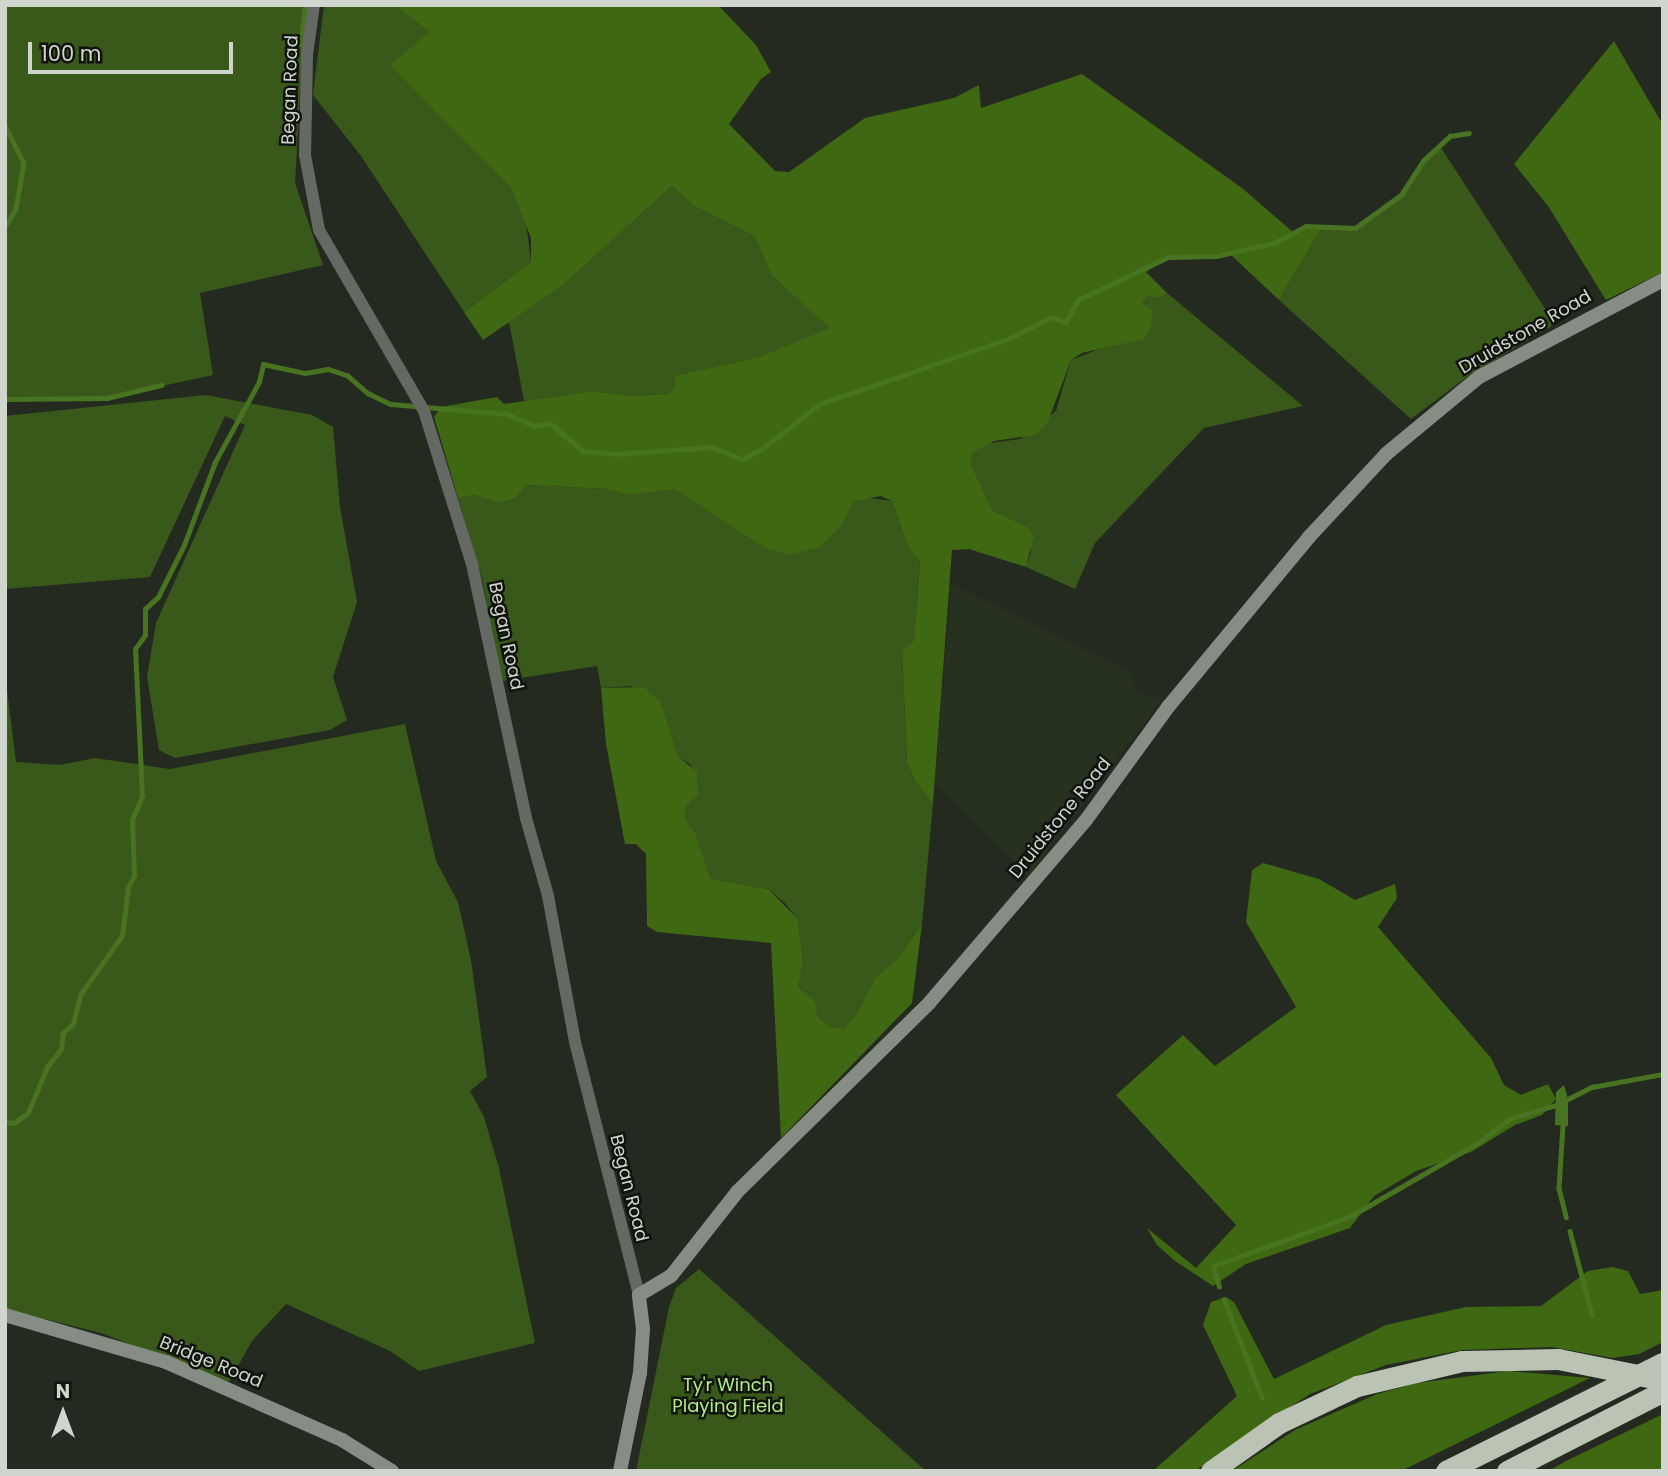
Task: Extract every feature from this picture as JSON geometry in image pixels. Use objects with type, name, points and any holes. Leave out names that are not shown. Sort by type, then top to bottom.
[{"type":"highway","points":[[1211,1471],[1304,1409],[1378,1379],[1462,1361],[1558,1359],[1663,1380]]},
{"type":"highway","points":[[1446,1471],[1663,1363]]},
{"type":"highway","points":[[1507,1471],[1663,1391]]},
{"type":"street","name":"Began Road","points":[[314,5],[307,55],[305,155],[319,230],[424,411],[472,564],[522,804],[548,896],[575,1042],[639,1295]]},
{"type":"street","name":"Druidstone Road","points":[[639,1295],[671,1276],[738,1191],[930,1002],[1086,820],[1168,707],[1309,537],[1386,454],[1479,377],[1663,280]]},
{"type":"street","points":[[621,1471],[640,1373],[643,1329],[639,1295]]},
{"type":"street","name":"Bridge Road","points":[[5,1315],[166,1362],[342,1440],[392,1471]]},
{"type":"shaded area","points":[[395,5],[718,5],[756,45],[771,72],[761,79],[729,124],[775,171],[789,172],[865,118],[954,98],[979,85],[981,108],[1082,74],[1242,188],[1293,232],[1323,226],[1279,300],[1229,253],[1168,257],[1146,272],[1167,293],[1161,298],[1147,296],[1142,303],[1152,310],[1151,328],[1143,339],[1082,353],[1071,360],[1047,424],[1035,435],[994,441],[973,452],[971,464],[993,511],[1026,526],[1034,536],[1026,567],[969,549],[952,550],[933,803],[916,783],[907,762],[902,651],[914,641],[920,561],[908,547],[892,501],[881,496],[854,501],[842,525],[820,547],[788,555],[763,547],[675,489],[626,495],[606,489],[526,485],[516,498],[498,503],[475,495],[458,498],[434,417],[441,407],[497,397],[504,404],[591,391],[635,396],[669,393],[675,388],[675,376],[758,357],[830,328],[772,276],[754,236],[694,206],[672,186],[562,286],[483,340],[464,312],[531,262],[531,238],[512,189],[390,65],[429,32]]},
{"type":"shaded area","points":[[1614,41],[1663,125],[1663,272],[1606,300],[1548,206],[1514,164]]},
{"type":"shaded area","points":[[951,584],[1127,670],[1137,691],[1161,701],[1028,876],[935,783]]},
{"type":"shaded area","points":[[644,687],[662,704],[678,756],[697,772],[698,795],[685,807],[685,819],[696,834],[711,879],[768,889],[798,919],[803,963],[798,987],[815,1000],[818,1017],[831,1028],[844,1028],[856,1015],[875,978],[896,960],[922,924],[912,1003],[781,1138],[771,943],[657,932],[647,926],[646,854],[636,844],[625,844],[606,744],[601,688]]},
{"type":"shaded area","points":[[1263,863],[1319,879],[1355,900],[1395,884],[1397,898],[1378,927],[1491,1058],[1504,1085],[1521,1095],[1548,1084],[1556,1099],[1542,1115],[1515,1125],[1471,1152],[1416,1171],[1374,1196],[1350,1228],[1246,1264],[1213,1286],[1175,1261],[1157,1245],[1147,1228],[1196,1268],[1236,1225],[1116,1095],[1183,1035],[1215,1066],[1296,1007],[1246,922],[1252,870]]},
{"type":"shaded area","points":[[1564,1085],[1568,1099],[1568,1126],[1555,1125],[1556,1092]]},
{"type":"shaded area","points":[[1612,1267],[1628,1271],[1640,1294],[1663,1290],[1663,1342],[1639,1354],[1613,1358],[1551,1347],[1462,1350],[1386,1365],[1310,1394],[1195,1471],[1153,1471],[1237,1396],[1203,1325],[1211,1302],[1226,1297],[1234,1302],[1274,1379],[1386,1325],[1466,1307],[1541,1306],[1588,1271]]},
{"type":"shaded area","points":[[1508,1371],[1590,1378],[1401,1471],[1232,1471],[1295,1430],[1377,1394],[1417,1383]]},
{"type":"shaded area","points":[[1663,1414],[1663,1471],[1548,1471],[1570,1459]]},
{"type":"green space","points":[[5,5],[305,5],[295,183],[323,265],[200,293],[213,375],[107,398],[5,399]]},
{"type":"green space","points":[[324,5],[395,5],[429,32],[391,65],[512,189],[525,214],[531,262],[464,312],[361,156],[313,95]]},
{"type":"green space","points":[[1440,146],[1555,324],[1468,376],[1411,419],[1279,300],[1323,226],[1355,228],[1374,218],[1400,195],[1423,161]]},
{"type":"green space","points":[[672,186],[694,206],[754,236],[772,276],[831,328],[758,357],[676,376],[675,388],[669,393],[635,396],[591,391],[524,401],[509,322],[562,286]]},
{"type":"green space","points":[[1167,293],[1303,406],[1204,428],[1095,543],[1075,589],[1026,567],[1031,552],[1026,526],[993,511],[971,464],[973,452],[983,444],[1020,439],[1056,411],[1071,360],[1099,349],[1147,295],[1161,298]]},
{"type":"green space","points":[[206,395],[312,415],[333,427],[340,507],[357,602],[333,677],[347,720],[330,730],[175,758],[159,750],[147,677],[156,623],[245,425],[225,416],[150,577],[5,589],[5,416]]},
{"type":"green space","points":[[526,485],[606,489],[626,495],[675,488],[763,547],[842,525],[854,501],[862,497],[892,501],[908,547],[920,560],[914,642],[902,652],[907,762],[916,783],[933,803],[922,924],[896,960],[875,978],[856,1015],[844,1028],[831,1028],[818,1017],[815,1000],[798,987],[803,963],[798,919],[785,903],[768,889],[711,879],[696,834],[685,819],[685,807],[698,795],[691,765],[678,756],[662,704],[631,686],[601,688],[597,666],[502,681],[482,578],[458,498],[475,495],[498,503],[516,498]]},
{"type":"green space","points":[[5,673],[16,762],[60,765],[95,758],[170,769],[405,724],[436,861],[458,902],[471,960],[487,1077],[470,1091],[484,1117],[499,1168],[535,1343],[419,1371],[390,1351],[286,1304],[252,1341],[229,1382],[101,1333],[5,1309]]},
{"type":"green space","name":"Ty'r Winch Playing Field","points":[[699,1269],[926,1471],[636,1471],[669,1307],[676,1288]]},
{"type":"waterway","points":[[300,46],[305,5]]},
{"type":"waterway","points":[[5,125],[24,163],[16,209],[5,227]]},
{"type":"waterway","points":[[5,1122],[14,1123],[28,1113],[47,1067],[61,1049],[63,1033],[73,1024],[80,995],[122,936],[128,887],[134,876],[132,820],[142,796],[135,649],[145,635],[145,609],[158,597],[184,545],[215,462],[259,382],[263,364],[305,373],[328,369],[347,375],[368,393],[391,404],[507,414],[535,426],[550,423],[583,451],[615,454],[712,447],[742,459],[762,449],[820,404],[1008,339],[1052,317],[1066,322],[1078,300],[1168,257],[1216,256],[1274,243],[1306,226],[1355,228],[1401,195],[1423,161],[1450,136],[1469,133]]},
{"type":"waterway","points":[[5,399],[107,398],[161,385]]},
{"type":"waterway","points":[[1568,1099],[1592,1087],[1663,1074]]},
{"type":"waterway","points":[[1219,1287],[1213,1266],[1351,1216],[1479,1142],[1509,1119],[1556,1105]]},
{"type":"waterway","points":[[1563,1126],[1559,1188],[1566,1217]]},
{"type":"waterway","points":[[1570,1231],[1592,1315]]},
{"type":"waterway","points":[[1224,1299],[1262,1397]]}]
